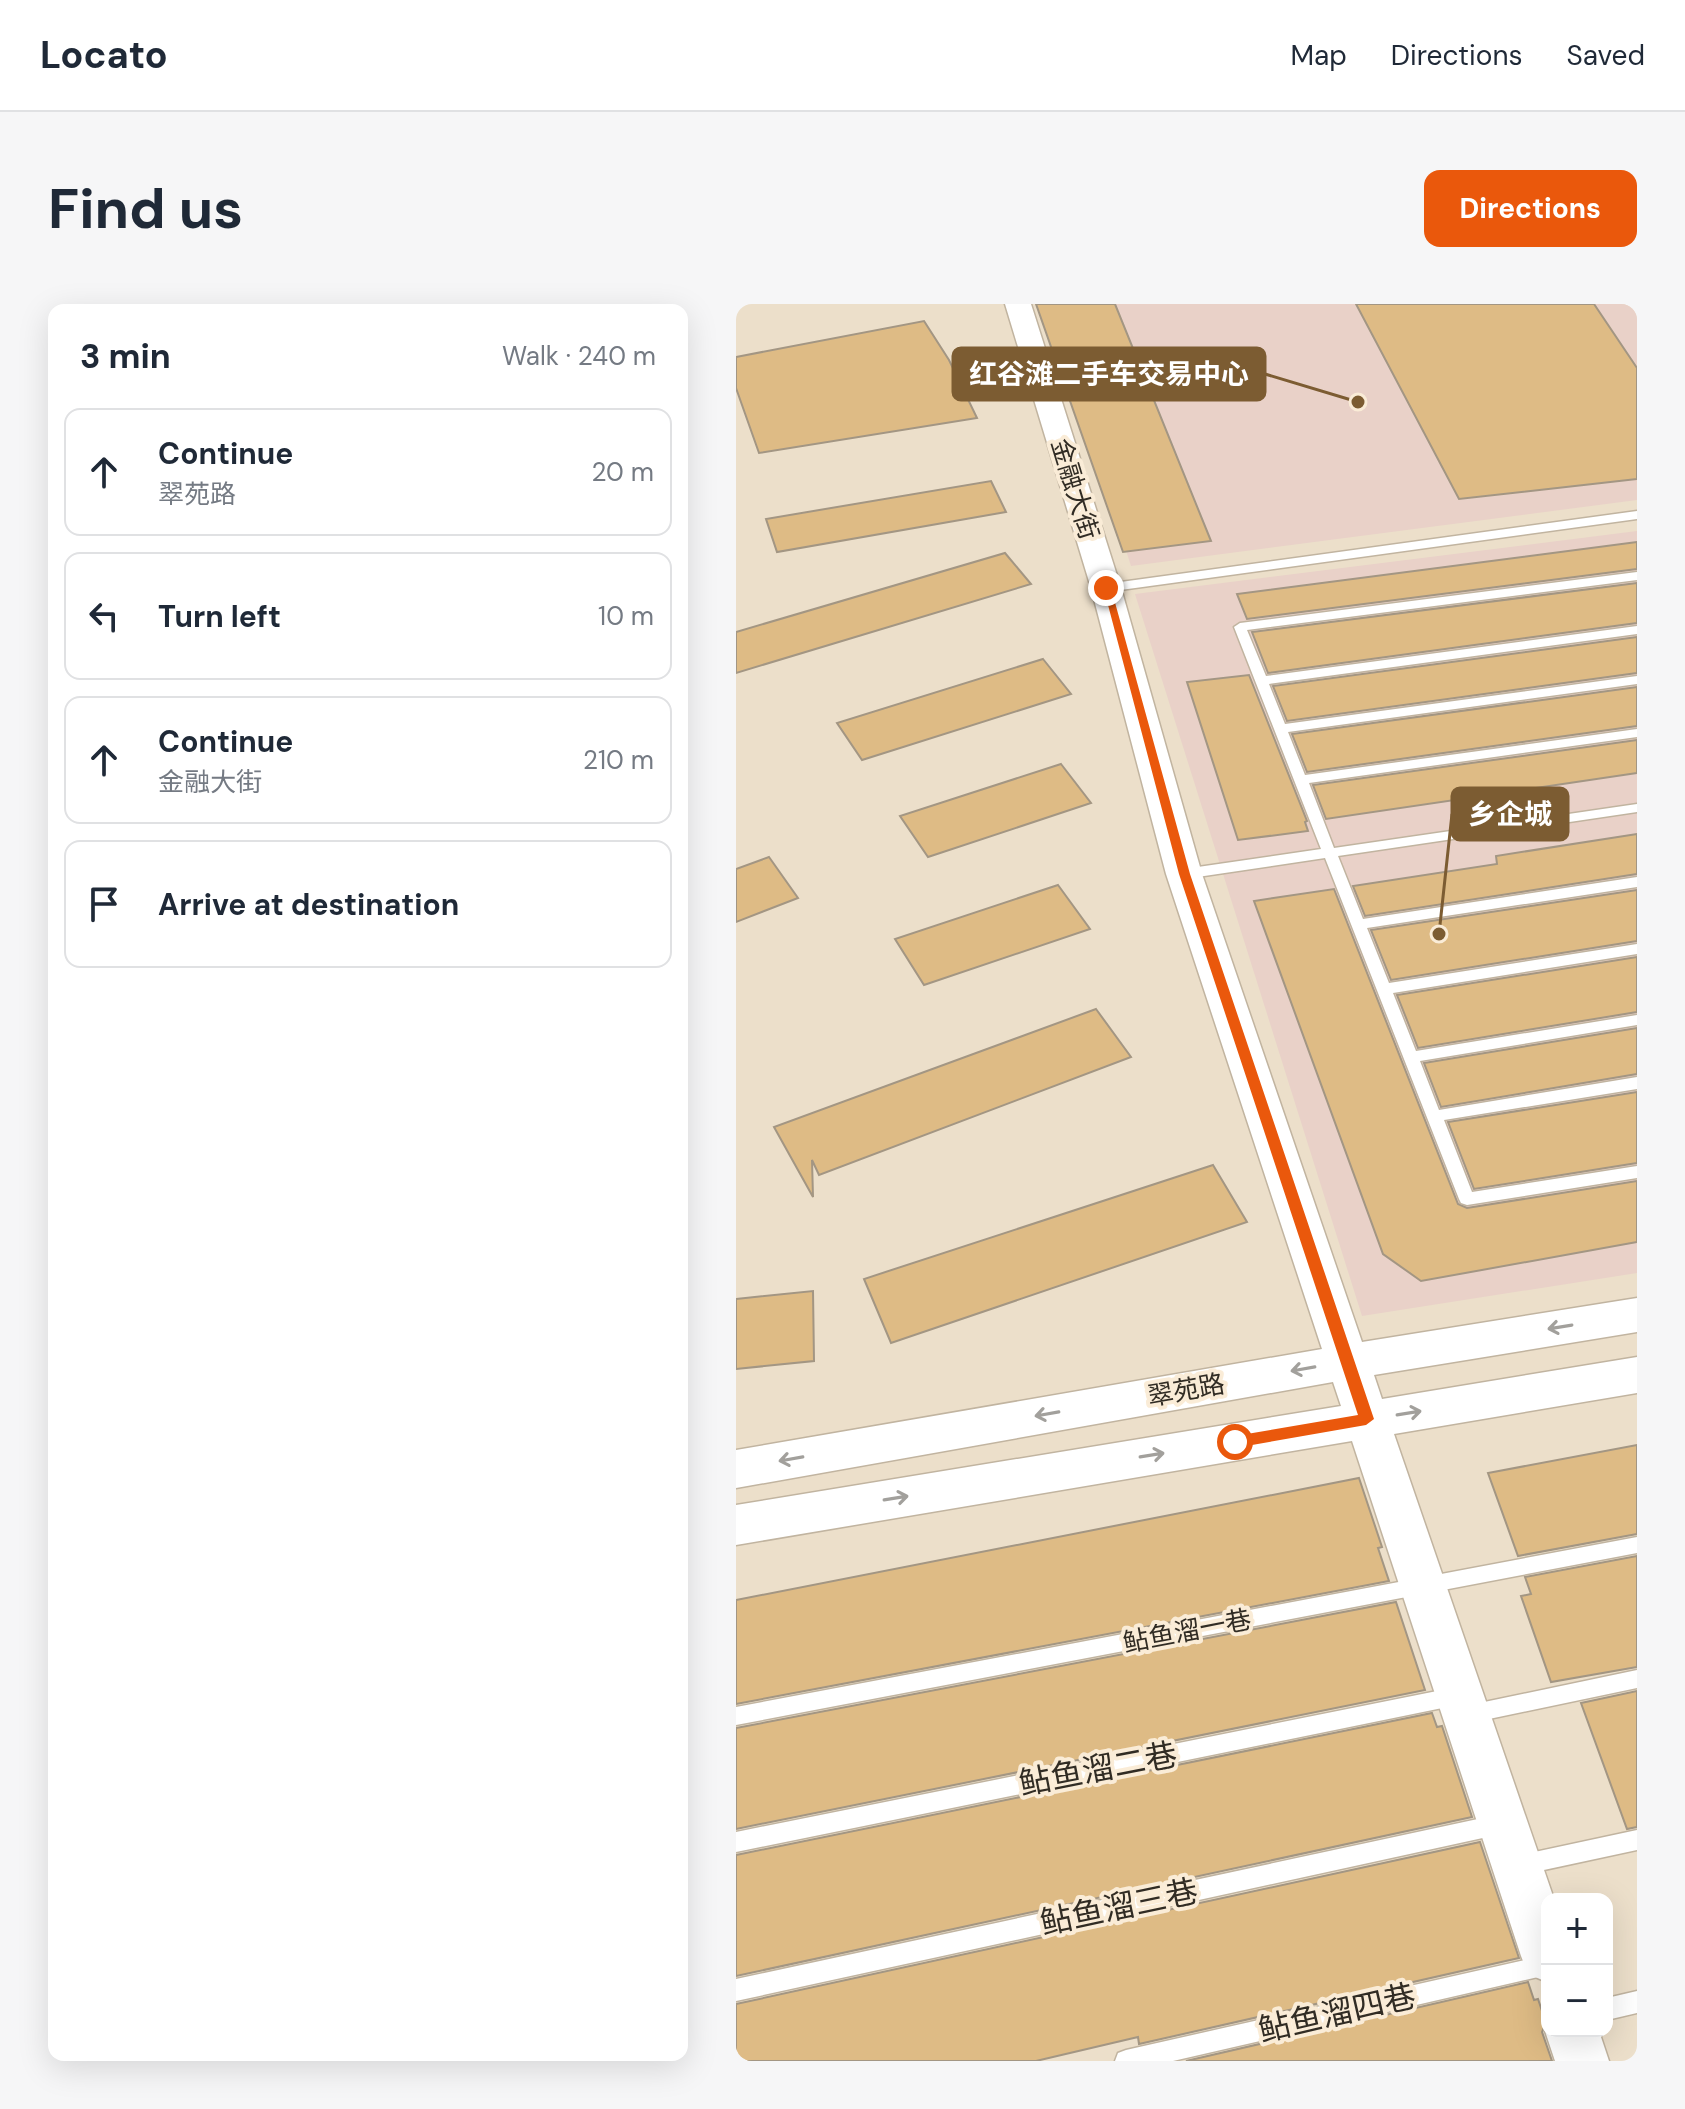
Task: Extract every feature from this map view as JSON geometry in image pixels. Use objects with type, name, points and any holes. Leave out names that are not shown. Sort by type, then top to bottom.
[{"type":"street","name":"金融大街","points":[[1018,304],[1106,588],[1184,874],[1541,1938]]},
{"type":"street","name":"翠苑路","points":[[736,1469],[1346,1362],[1637,1315]]},
{"type":"street","points":[[736,1525],[1637,1375]]},
{"type":"street","points":[[1574,2037],[1582,2061]]},
{"type":"lane","points":[[1106,588],[1637,515]]},
{"type":"lane","points":[[1637,576],[1240,627],[1467,1199],[1637,1172]]},
{"type":"lane","points":[[1261,681],[1637,630]]},
{"type":"lane","points":[[1280,729],[1637,680]]},
{"type":"lane","points":[[1301,780],[1637,733]]},
{"type":"lane","points":[[1184,874],[1637,808]]},
{"type":"lane","points":[[1358,925],[1637,882]]},
{"type":"lane","points":[[1384,989],[1637,949]]},
{"type":"lane","points":[[1411,1057],[1637,1020]]},
{"type":"lane","points":[[1435,1116],[1637,1083]]},
{"type":"lane","name":"鲇鱼溜一巷","points":[[736,1716],[1637,1545]]},
{"type":"lane","name":"鲇鱼溜二巷","points":[[736,1842],[1462,1705],[1637,1679]]},
{"type":"lane","name":"鲇鱼溜三巷","points":[[736,1990],[1509,1845],[1637,1840]]},
{"type":"lane","name":"鲇鱼溜四巷","points":[[1126,2061],[1541,1966]]},
{"type":"lane","points":[[1613,2008],[1637,2002]]},
{"type":"shaded area","points":[[1047,304],[1637,304],[1637,500],[1131,566]]},
{"type":"shaded area","points":[[1637,531],[1637,1273],[1362,1316],[1135,594]]},
{"type":"building","points":[[1036,304],[1115,304],[1211,541],[1123,552]]},
{"type":"building","points":[[1356,304],[1594,304],[1637,368],[1637,479],[1459,499]]},
{"type":"building","points":[[924,321],[949,360],[977,418],[759,453],[736,388],[736,357]]},
{"type":"building","points":[[991,481],[1006,512],[777,552],[766,519]]},
{"type":"building","points":[[1637,542],[1637,569],[1247,619],[1237,594]]},
{"type":"building","points":[[1005,553],[1031,584],[736,673],[736,632]]},
{"type":"building","points":[[1637,583],[1637,623],[1268,673],[1252,632]]},
{"type":"building","points":[[1637,637],[1637,673],[1287,721],[1273,686]]},
{"type":"building","points":[[1043,659],[1071,694],[862,760],[837,723]]},
{"type":"building","points":[[1249,675],[1307,821],[1308,831],[1238,840],[1187,682]]},
{"type":"building","points":[[1637,687],[1637,726],[1307,772],[1292,734]]},
{"type":"building","points":[[1637,740],[1637,773],[1326,819],[1313,785]]},
{"type":"building","points":[[1061,764],[1091,803],[928,857],[900,816]]},
{"type":"building","points":[[1637,834],[1637,874],[1365,916],[1353,886],[1497,864],[1496,856]]},
{"type":"building","points":[[769,857],[798,898],[736,922],[736,869]]},
{"type":"building","points":[[1058,885],[1090,929],[924,985],[895,939]]},
{"type":"building","points":[[1334,889],[1458,1204],[1467,1208],[1637,1181],[1637,1242],[1421,1281],[1383,1254],[1254,901]]},
{"type":"building","points":[[1637,890],[1637,941],[1391,980],[1371,930]]},
{"type":"building","points":[[1637,957],[1637,1012],[1418,1048],[1397,995]]},
{"type":"building","points":[[1096,1009],[1131,1057],[819,1175],[812,1160],[813,1197],[774,1127]]},
{"type":"building","points":[[1637,1028],[1637,1074],[1441,1107],[1424,1063]]},
{"type":"building","points":[[1637,1092],[1637,1163],[1474,1189],[1448,1122]]},
{"type":"building","points":[[1213,1165],[1247,1222],[891,1343],[864,1279]]},
{"type":"building","points":[[813,1291],[814,1361],[736,1369],[736,1299]]},
{"type":"building","points":[[1637,1445],[1637,1534],[1518,1556],[1488,1473]]},
{"type":"building","points":[[1359,1478],[1382,1547],[1378,1548],[1389,1581],[736,1704],[736,1600]]},
{"type":"building","points":[[1637,1556],[1637,1667],[1551,1682],[1521,1596],[1531,1594],[1525,1577]]},
{"type":"building","points":[[1396,1602],[1425,1690],[736,1829],[736,1728]]},
{"type":"building","points":[[1637,1691],[1637,1827],[1627,1829],[1581,1703]]},
{"type":"building","points":[[1432,1713],[1437,1727],[1442,1726],[1472,1817],[736,1976],[736,1855]]},
{"type":"building","points":[[1480,1842],[1519,1958],[1139,2044],[1138,2037],[1036,2061],[736,2061],[736,2004]]},
{"type":"building","points":[[1528,1982],[1534,2000],[1538,1999],[1541,2008],[1541,2037],[1544,2037],[1552,2061],[1186,2061]]},
{"type":"place","name":"红谷滩二手车交易中心","points":[[1358,402]]},
{"type":"place","name":"乡企城","points":[[1439,934]]},
{"type":"route","points":[[1106,588],[1184,874],[1366,1419],[1235,1442]]}]
